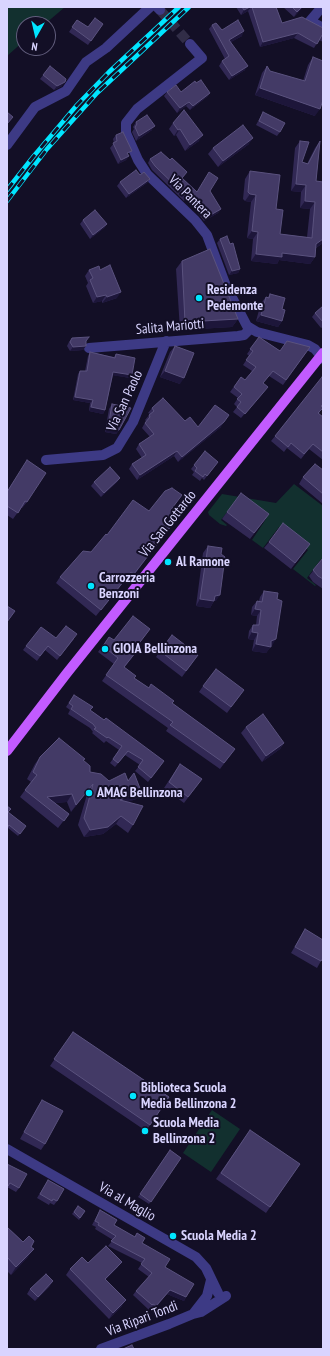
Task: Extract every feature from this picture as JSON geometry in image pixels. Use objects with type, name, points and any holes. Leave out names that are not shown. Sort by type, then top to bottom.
[{"type":"main road","name":"Via San Gottardo","points":[[7,751],[67,673],[322,356]]},
{"type":"street","points":[[7,145],[35,107],[66,91],[86,62],[106,48],[150,7]]},
{"type":"street","points":[[322,7],[310,21],[323,28]]},
{"type":"street","name":"Via Pantera","points":[[190,44],[202,58],[137,109],[126,123],[126,133],[138,160],[147,174],[195,220],[207,235],[232,300],[250,329]]},
{"type":"street","points":[[250,329],[308,345],[322,356]]},
{"type":"street","name":"Salita Mariotti","points":[[89,348],[238,336],[244,335],[250,329]]},
{"type":"street","name":"Via San Paolo","points":[[46,460],[104,456],[117,448],[133,422],[166,341]]},
{"type":"street","name":"Via al Maglio","points":[[7,1149],[192,1254],[203,1264],[211,1280],[222,1295]]},
{"type":"street","name":"Via Ripari Tondi","points":[[193,1314],[207,1296],[211,1280]]},
{"type":"street","name":"Via Ripari Tondi","points":[[101,1349],[201,1312],[222,1295]]},
{"type":"green space","points":[[7,7],[65,7],[54,16],[16,16],[16,48],[7,56]]},
{"type":"green space","points":[[294,484],[323,506],[323,561],[321,559],[307,578],[316,585],[315,586],[293,569],[308,550],[279,527],[263,548],[252,540],[266,519],[238,498],[221,520],[227,525],[226,526],[220,524],[209,515],[208,512],[222,494],[276,503]]},
{"type":"green space","points":[[212,1110],[240,1129],[211,1172],[183,1153]]},
{"type":"building","points":[[242,7],[250,7],[244,10]]},
{"type":"building","points":[[252,7],[276,7],[282,23],[302,17],[323,28],[323,35],[317,44],[298,33],[263,42]]},
{"type":"building","points":[[292,7],[302,7],[297,12]]},
{"type":"building","points":[[95,18],[103,24],[91,41],[72,27],[77,20],[88,27]]},
{"type":"building","points":[[238,20],[244,31],[229,40],[248,66],[232,76],[222,61],[229,56],[212,25],[216,23],[222,30]]},
{"type":"building","points":[[313,57],[323,61],[323,100],[320,109],[260,88],[267,66],[270,71],[305,81]]},
{"type":"building","points":[[50,66],[66,79],[65,82],[57,86],[43,75]]},
{"type":"building","points":[[201,80],[210,93],[193,106],[189,102],[180,108],[167,92],[176,85],[181,92],[195,81],[196,83]]},
{"type":"building","points":[[184,110],[203,135],[190,145],[180,129],[178,130],[173,123]]},
{"type":"building","points":[[7,112],[13,117],[7,124]]},
{"type":"building","points":[[263,112],[285,123],[280,132],[259,121]]},
{"type":"building","points":[[147,115],[155,126],[139,136],[135,127],[137,124],[136,122]]},
{"type":"building","points":[[243,125],[253,138],[223,161],[213,148]]},
{"type":"building","points":[[123,132],[132,151],[127,153],[129,156],[121,160],[113,143],[117,141],[116,135]]},
{"type":"building","points":[[300,141],[309,142],[302,162],[308,164],[320,141],[316,181],[323,182],[323,239],[316,244],[315,257],[282,253],[282,257],[256,254],[258,232],[252,231],[256,195],[248,192],[250,171],[280,175],[276,209],[283,210],[280,234],[312,238],[315,202],[305,201],[306,185],[296,184]]},
{"type":"building","points":[[161,152],[170,160],[172,158],[187,172],[182,178],[197,192],[209,172],[218,178],[210,191],[221,209],[207,217],[188,194],[187,197],[155,166],[150,159]]},
{"type":"building","points":[[136,170],[140,175],[144,172],[150,179],[129,194],[120,182]]},
{"type":"building","points":[[95,210],[107,224],[93,235],[83,220]]},
{"type":"building","points":[[227,236],[230,244],[233,243],[240,269],[232,271],[220,239]]},
{"type":"building","name":"Residenza Pedemonte","points":[[210,249],[238,319],[185,322],[182,261]]},
{"type":"building","points":[[110,265],[121,292],[107,297],[106,295],[97,297],[90,280],[93,278],[89,270],[99,266],[100,270]]},
{"type":"building","points":[[270,294],[285,298],[282,309],[285,310],[282,321],[261,315],[266,297],[269,298]]},
{"type":"building","points":[[323,306],[323,322],[315,313]]},
{"type":"building","points":[[89,337],[86,341],[86,346],[73,347],[70,342],[72,338]]},
{"type":"building","points":[[259,337],[280,351],[287,341],[310,347],[286,380],[273,371],[263,383],[268,387],[245,414],[237,407],[241,402],[237,399],[242,394],[234,387],[241,377],[245,380],[256,367],[246,360],[253,351],[250,349]]},
{"type":"building","points":[[175,346],[194,353],[184,378],[165,371]]},
{"type":"building","points":[[90,352],[115,358],[116,354],[135,358],[132,375],[113,372],[105,410],[91,407],[93,400],[75,397],[80,371],[87,371]]},
{"type":"building","points":[[322,377],[323,404],[321,406],[323,408],[318,413],[323,417],[323,452],[313,444],[304,454],[291,443],[288,447],[275,436]]},
{"type":"building","points":[[163,398],[185,421],[190,417],[198,427],[215,405],[229,415],[224,422],[182,457],[177,451],[140,475],[132,464],[146,455],[139,444],[154,434],[145,423],[150,417],[149,415],[154,411],[152,408]]},
{"type":"building","points":[[112,404],[131,408],[119,430],[108,428]]},
{"type":"building","points":[[205,451],[218,462],[207,476],[205,474],[203,477],[195,471],[197,468],[194,465]]},
{"type":"building","points":[[27,460],[46,473],[18,513],[7,506],[7,492]]},
{"type":"building","points":[[315,464],[323,470],[323,494],[303,477]]},
{"type":"building","points":[[110,467],[120,478],[104,493],[94,482]]},
{"type":"building","points":[[172,488],[182,495],[170,511],[178,517],[134,574],[131,572],[101,610],[60,577],[83,551],[91,552],[106,534],[107,535],[133,500],[149,511],[165,491]]},
{"type":"building","points":[[241,493],[269,514],[254,533],[227,512]]},
{"type":"building","points":[[283,523],[310,544],[295,563],[269,542]]},
{"type":"building","points":[[208,546],[222,548],[221,554],[225,557],[220,595],[215,596],[214,601],[200,599]]},
{"type":"building","points":[[323,558],[323,579],[313,570]]},
{"type":"building","points":[[264,591],[278,593],[277,599],[282,601],[276,639],[271,641],[271,647],[256,644],[258,633],[252,632],[253,625],[259,625],[261,610],[255,609],[257,601],[262,602]]},
{"type":"building","points":[[7,606],[15,611],[7,622]]},
{"type":"building","points":[[133,616],[150,629],[134,650],[136,652],[124,667],[136,676],[134,678],[149,688],[151,684],[174,701],[172,703],[235,749],[224,763],[170,725],[173,722],[106,675],[118,658],[103,646],[109,637],[114,640]]},
{"type":"building","points":[[66,626],[77,634],[60,656],[48,646],[40,656],[26,646],[41,627],[56,638]]},
{"type":"building","points":[[172,635],[198,655],[186,671],[160,651]]},
{"type":"building","points":[[216,669],[244,690],[231,707],[203,686]]},
{"type":"building","points":[[74,695],[93,707],[90,710],[104,720],[106,718],[164,761],[151,778],[138,767],[143,760],[128,751],[118,763],[113,759],[122,746],[94,729],[96,728],[93,724],[71,709],[73,706],[69,703]]},
{"type":"building","points":[[263,714],[284,743],[266,756],[246,727]]},
{"type":"building","name":"AMAG Bellinzona","points":[[59,738],[85,759],[83,760],[90,766],[90,772],[101,774],[109,781],[125,773],[128,781],[134,773],[141,791],[120,800],[143,806],[133,825],[121,816],[108,827],[90,830],[84,818],[93,784],[76,805],[72,794],[47,797],[69,814],[64,821],[25,790],[37,775],[33,772],[40,757]]},
{"type":"building","points":[[180,764],[202,779],[188,797],[169,782]]},
{"type":"building","points":[[7,806],[11,809],[8,812],[26,826],[20,834],[9,825],[7,828]]},
{"type":"building","points":[[305,929],[323,940],[323,958],[321,961],[295,947]]},
{"type":"building","name":"Scuola Media Bellinzona 2","points":[[73,1032],[169,1097],[150,1125],[54,1059]]},
{"type":"building","points":[[42,1100],[63,1111],[45,1144],[24,1132]]},
{"type":"building","points":[[250,1130],[300,1164],[270,1207],[221,1173]]},
{"type":"building","points":[[170,1150],[181,1158],[151,1202],[140,1194]]},
{"type":"building","points":[[7,1164],[27,1174],[19,1188],[10,1183],[8,1186],[7,1185]]},
{"type":"building","points":[[48,1180],[64,1189],[57,1201],[53,1199],[52,1201],[40,1194]]},
{"type":"building","points":[[78,1206],[85,1211],[80,1218],[74,1212]]},
{"type":"building","points":[[100,1210],[117,1220],[114,1225],[135,1237],[137,1233],[145,1238],[142,1243],[170,1259],[165,1267],[194,1284],[186,1297],[170,1290],[156,1306],[153,1304],[152,1305],[136,1291],[152,1273],[141,1264],[145,1259],[111,1241],[116,1236],[98,1225],[99,1223],[95,1221]]},
{"type":"building","points":[[7,1227],[23,1242],[29,1236],[34,1241],[31,1247],[34,1249],[16,1267],[7,1257]]},
{"type":"building","points":[[106,1246],[122,1262],[105,1279],[126,1300],[113,1313],[70,1269],[82,1257],[88,1263]]},
{"type":"building","points":[[46,1274],[53,1281],[38,1297],[30,1289]]},
{"type":"building","points":[[132,1345],[134,1349],[123,1349]]},
{"type":"tunnel","points":[[160,10],[190,44]]},
{"type":"railway","points":[[7,190],[77,105],[109,72],[179,7]]},
{"type":"railway","points":[[7,201],[47,149],[97,93],[189,7]]},
{"type":"place","name":"Residenza Pedemonte","points":[[199,298]]},
{"type":"place","name":"Al Ramone","points":[[168,562]]},
{"type":"place","name":"Carrozzeria Benzoni","points":[[91,586]]},
{"type":"place","name":"GIOIA Bellinzona","points":[[105,649]]},
{"type":"place","name":"AMAG Bellinzona","points":[[89,793]]},
{"type":"place","name":"Biblioteca Scuola Media Bellinzona 2","points":[[133,1096]]},
{"type":"place","name":"Scuola Media Bellinzona 2","points":[[145,1131]]},
{"type":"place","name":"Scuola Media 2","points":[[173,1236]]}]
